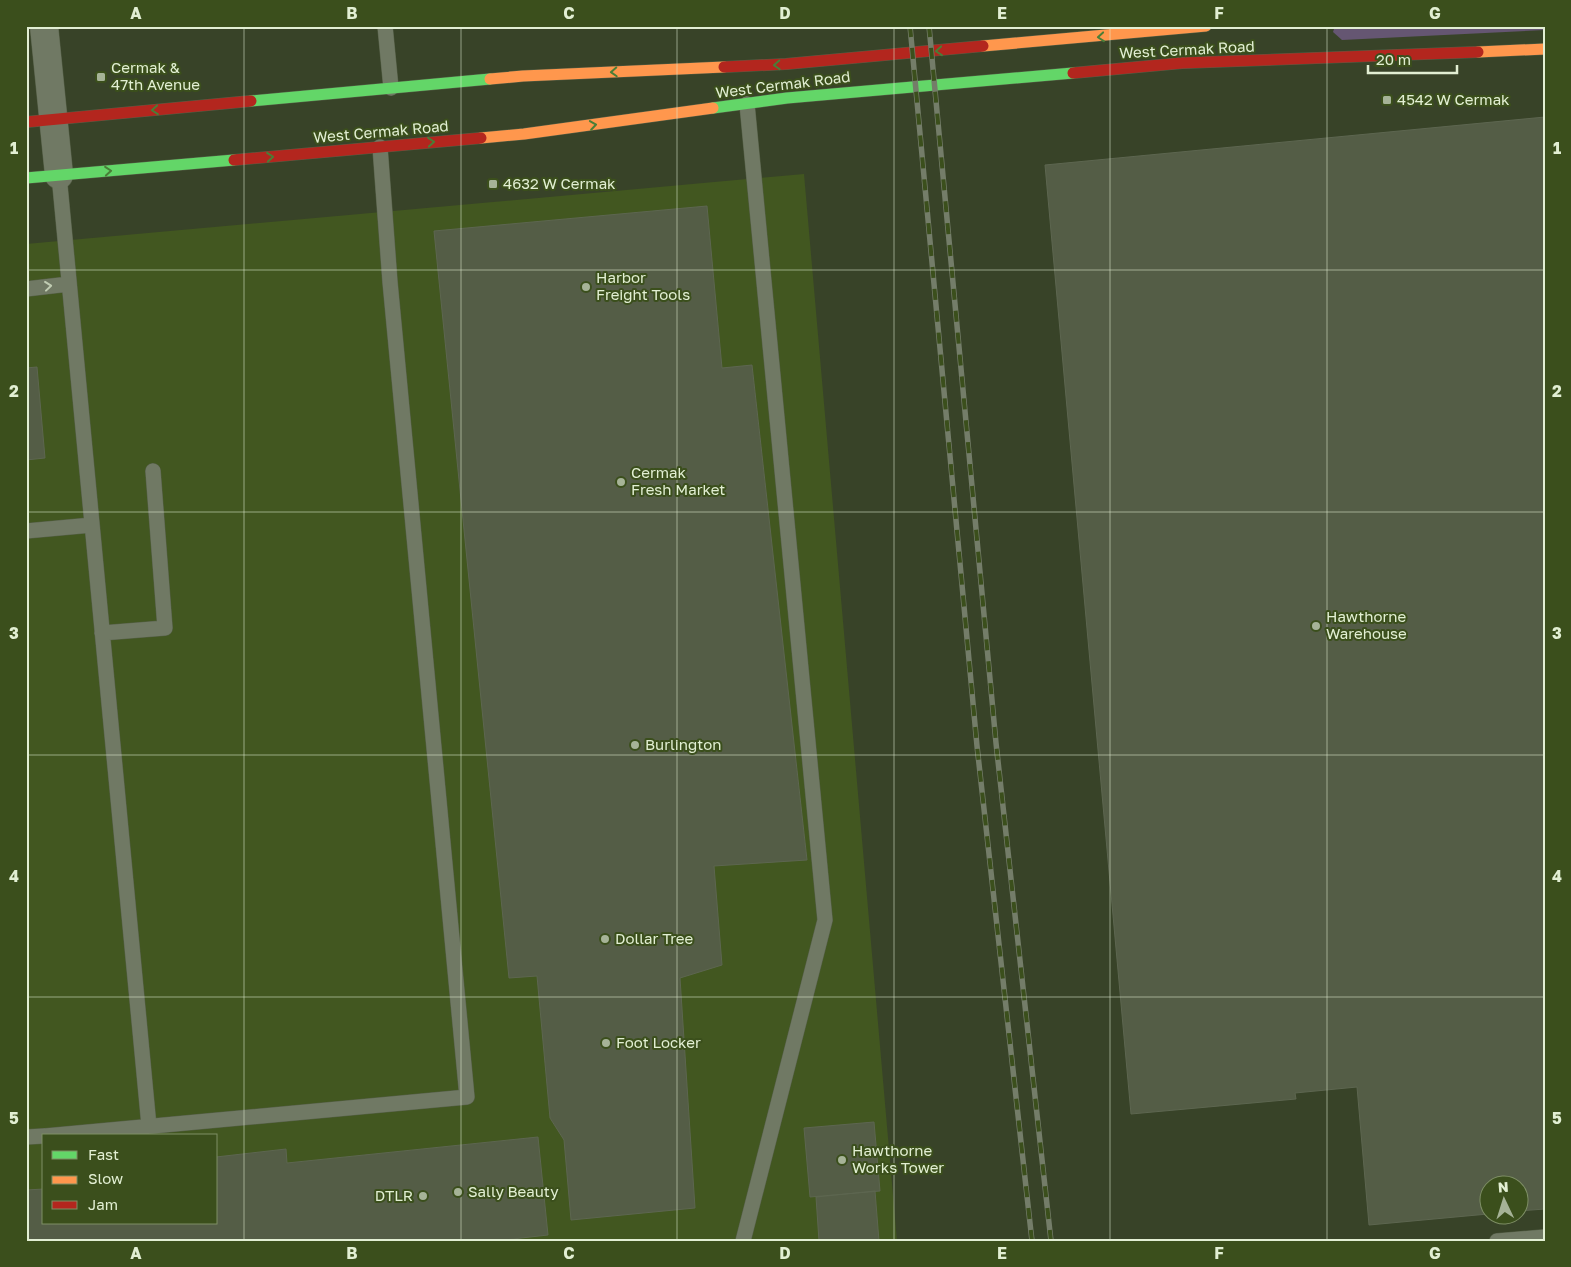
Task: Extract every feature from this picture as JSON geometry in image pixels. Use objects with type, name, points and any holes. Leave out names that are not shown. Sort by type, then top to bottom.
[{"type":"main road","name":"West Cermak Road","points":[[26,122],[523,76],[786,64],[1206,26]]},
{"type":"main road","name":"West Cermak Road","points":[[26,178],[524,134],[787,98],[1182,63],[1545,49]]},
{"type":"street","points":[[44,26],[59,175]]},
{"type":"lane","points":[[385,26],[391,88]]},
{"type":"lane","points":[[743,1241],[825,920],[747,104]]},
{"type":"lane","points":[[65,1134],[467,1097],[390,282],[380,147]]},
{"type":"lane","points":[[59,175],[149,1126]]},
{"type":"lane","points":[[26,288],[69,284]]},
{"type":"lane","points":[[102,633],[165,628],[153,471]]},
{"type":"lane","points":[[26,531],[92,525]]},
{"type":"lane","points":[[26,1137],[42,1136]]},
{"type":"lane","points":[[1497,1241],[1545,1237]]},
{"type":"shaded area","points":[[1335,26],[1545,26],[1545,30],[1342,40],[1333,32]]},
{"type":"shaded area","points":[[804,174],[897,1241],[26,1241],[26,244]]},
{"type":"building","name":"Hawthorne Warehouse","points":[[1545,117],[1545,1209],[1528,1210],[1528,1174],[1478,1174],[1478,1215],[1369,1225],[1357,1087],[1295,1093],[1296,1099],[1131,1114],[1045,165]]},
{"type":"building","points":[[707,206],[722,368],[752,365],[807,860],[714,866],[722,965],[680,978],[695,1208],[571,1220],[564,1140],[550,1118],[537,976],[509,978],[434,231]]},
{"type":"building","points":[[37,367],[45,458],[26,460],[26,368]]},
{"type":"building","name":"Hawthorne Works Tower","points":[[874,1122],[880,1191],[810,1197],[804,1128]]},
{"type":"building","points":[[538,1137],[548,1235],[495,1241],[26,1241],[26,1190],[42,1189],[42,1224],[218,1224],[218,1157],[286,1149],[287,1163]]},
{"type":"building","points":[[875,1191],[879,1241],[819,1241],[816,1197]]},
{"type":"railway","points":[[910,26],[977,746],[1032,1241]]},
{"type":"railway","points":[[929,26],[996,743],[1051,1241]]},
{"type":"traffic: fast","points":[[713,108],[787,98],[1073,73]]},
{"type":"traffic: fast","points":[[251,101],[490,79]]},
{"type":"traffic: fast","points":[[26,178],[234,160]]},
{"type":"traffic: slow","points":[[983,46],[1206,26]]},
{"type":"traffic: slow","points":[[1478,52],[1545,49]]},
{"type":"traffic: slow","points":[[490,79],[724,67]]},
{"type":"traffic: slow","points":[[481,138],[524,134],[713,108]]},
{"type":"traffic: jam","points":[[724,67],[786,64],[983,46]]},
{"type":"traffic: jam","points":[[1073,73],[1182,63],[1478,52]]},
{"type":"traffic: jam","points":[[26,122],[251,101]]},
{"type":"traffic: jam","points":[[234,160],[481,138]]},
{"type":"place","name":"Cermak & 47th Avenue","points":[[101,77]]},
{"type":"place","name":"4542 W Cermak","points":[[1387,100]]},
{"type":"place","name":"4632 W Cermak","points":[[493,184]]},
{"type":"place","name":"Harbor Freight Tools","points":[[586,287]]},
{"type":"place","name":"Cermak Fresh Market","points":[[621,482]]},
{"type":"place","name":"Hawthorne Warehouse","points":[[1316,626]]},
{"type":"place","name":"Burlington","points":[[635,745]]},
{"type":"place","name":"Dollar Tree","points":[[605,939]]},
{"type":"place","name":"Foot Locker","points":[[606,1043]]},
{"type":"place","name":"Hawthorne Works Tower","points":[[842,1160]]},
{"type":"place","name":"Sally Beauty","points":[[458,1192]]},
{"type":"place","name":"DTLR","points":[[423,1196]]}]
